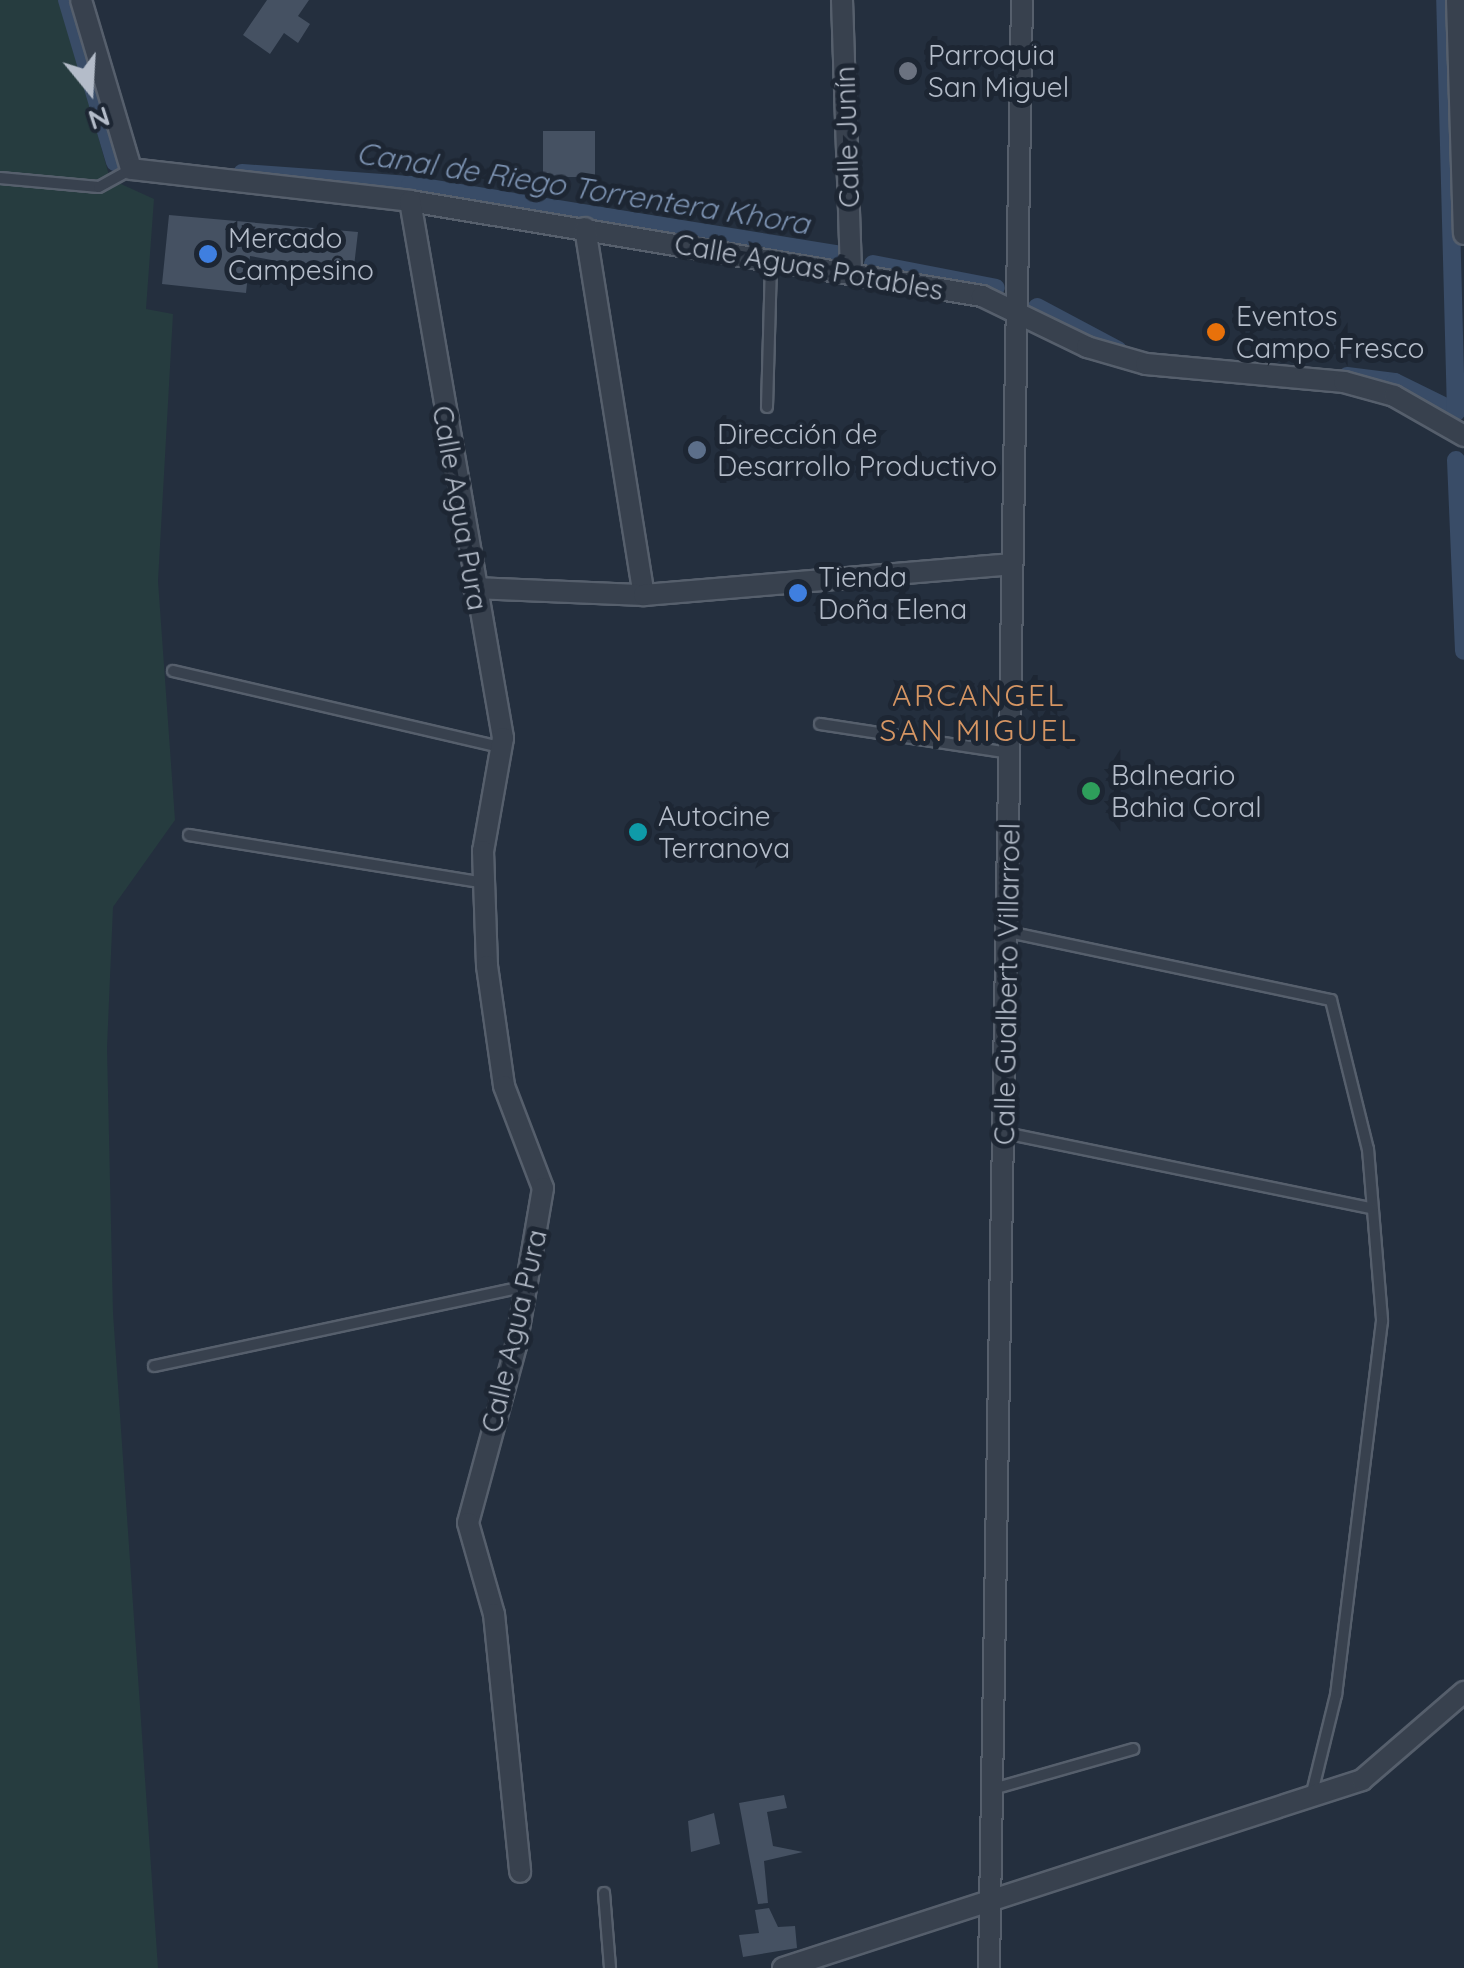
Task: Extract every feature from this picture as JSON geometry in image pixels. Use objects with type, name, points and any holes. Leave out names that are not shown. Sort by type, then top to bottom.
[{"type":"street","points":[[81,0],[130,169]]},
{"type":"street","name":"Calle Junín","points":[[842,0],[851,273]]},
{"type":"street","name":"Calle Gualberto Villarroel","points":[[989,1968],[1022,0]]},
{"type":"street","points":[[1456,0],[1464,234]]},
{"type":"street","name":"Calle Aguas Potables","points":[[130,169],[410,201],[982,296],[1146,364],[1344,382],[1394,396],[1464,436]]},
{"type":"street","name":"Calle Agua Pura","points":[[410,201],[504,748],[484,883],[504,1086],[542,1188],[528,1286],[468,1522],[494,1614],[520,1872]]},
{"type":"street","points":[[585,228],[644,596]]},
{"type":"street","points":[[474,588],[644,596],[1011,564]]},
{"type":"street","points":[[783,1968],[989,1908],[1312,1793],[1362,1780],[1464,1692]]},
{"type":"lane","points":[[0,178],[99,187],[130,169]]},
{"type":"lane","points":[[767,407],[771,261]]},
{"type":"lane","points":[[172,671],[504,748]]},
{"type":"lane","points":[[820,724],[1010,753]]},
{"type":"lane","points":[[189,835],[484,883]]},
{"type":"lane","points":[[1008,932],[1331,1000],[1368,1149],[1382,1322],[1336,1695],[1312,1793]]},
{"type":"lane","points":[[1005,1133],[1370,1208]]},
{"type":"lane","points":[[154,1366],[528,1286]]},
{"type":"lane","points":[[994,1789],[1133,1749]]},
{"type":"lane","points":[[604,1893],[610,1968]]},
{"type":"green space","points":[[0,0],[60,0],[110,179],[154,199],[146,309],[173,314],[158,581],[175,820],[113,907],[107,1048],[113,1313],[158,1968],[0,1968]]},
{"type":"building","points":[[267,0],[309,0],[298,16],[310,24],[298,43],[284,33],[270,54],[243,35]]},
{"type":"building","points":[[543,131],[595,131],[595,177],[543,177]]},
{"type":"building","points":[[169,215],[358,232],[353,275],[250,256],[246,293],[162,284]]},
{"type":"building","points":[[784,1795],[787,1808],[767,1812],[773,1846],[803,1852],[764,1861],[768,1903],[758,1904],[739,1803]]},
{"type":"building","points":[[714,1813],[720,1844],[691,1852],[688,1821]]},
{"type":"building","points":[[769,1908],[778,1927],[795,1926],[797,1948],[743,1957],[739,1935],[759,1933],[755,1910]]},
{"type":"waterway","name":"Canal de Riego Torrentera Khora","points":[[67,0],[115,162]]},
{"type":"waterway","name":"Canal de Riego Torrentera Khora","points":[[1347,376],[1395,382],[1456,412],[1445,0]]},
{"type":"waterway","name":"Canal de Riego Torrentera Khora","points":[[242,173],[410,185],[836,254]]},
{"type":"waterway","name":"Canal de Riego Torrentera Khora","points":[[873,264],[996,288]]},
{"type":"waterway","name":"Canal de Riego Torrentera Khora","points":[[1037,307],[1118,350]]},
{"type":"waterway","name":"Canal de Riego Torrentera Khora","points":[[1456,460],[1464,651]]},
{"type":"place","name":"Parroquia San Miguel","points":[[908,71]]},
{"type":"place","name":"Mercado Campesino","points":[[208,254]]},
{"type":"place","name":"Eventos Campo Fresco","points":[[1216,332]]},
{"type":"place","name":"Dirección de Desarrollo Productivo","points":[[697,450]]},
{"type":"place","name":"Tienda Doña Elena","points":[[798,593]]},
{"type":"place","name":"Balneario Bahia Coral","points":[[1091,791]]},
{"type":"place","name":"Autocine Terranova","points":[[638,832]]},
{"type":"district","name":"ARCANGEL SAN MIGUEL","points":[[979,712]]}]
